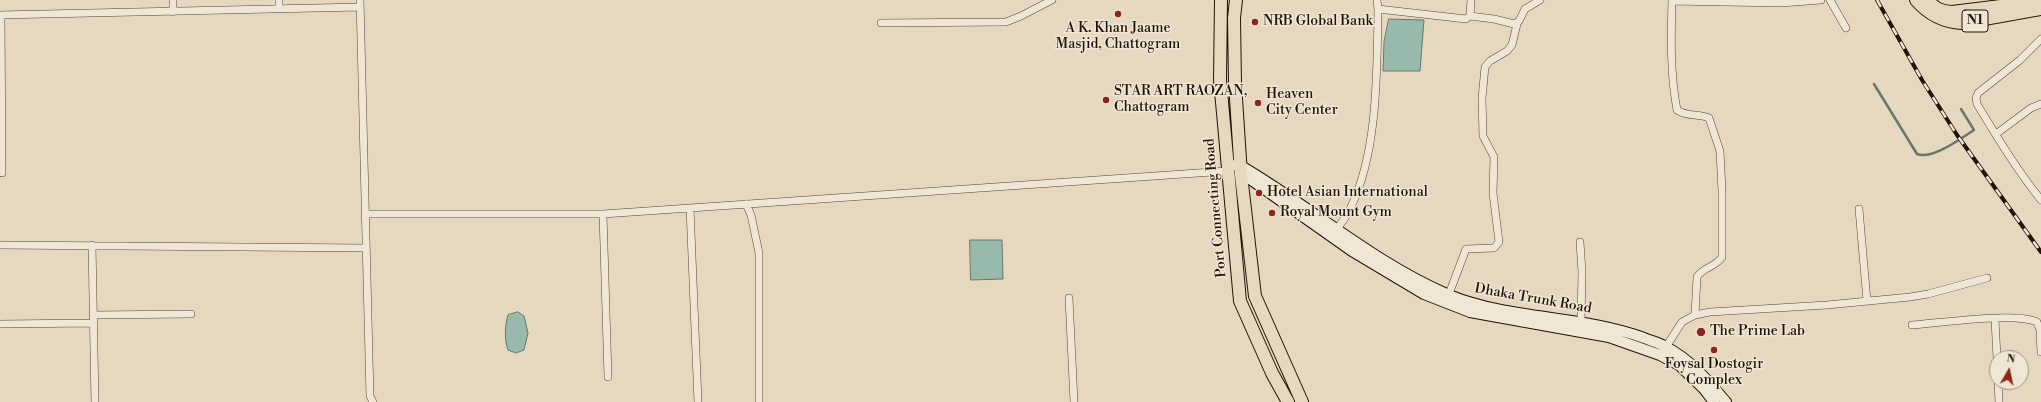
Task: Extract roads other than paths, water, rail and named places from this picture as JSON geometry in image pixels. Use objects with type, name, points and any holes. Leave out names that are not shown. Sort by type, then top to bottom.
[{"type":"highway","name":"Port Connecting Road","points":[[1221,0],[1220,80],[1240,301],[1272,373],[1288,402]]},
{"type":"highway","name":"Port Connecting Road","points":[[1236,0],[1234,18],[1235,83],[1241,170],[1255,296],[1302,402]]},
{"type":"highway","name":"N1","points":[[1916,0],[1934,16],[1952,22],[1962,23],[2041,10]]},
{"type":"highway","name":"N1","points":[[1928,0],[1935,8],[1942,11],[1952,12],[2041,1]]},
{"type":"main road","name":"Dhaka Trunk Road","points":[[1227,167],[1241,170],[1279,188],[1337,230],[1416,279],[1449,294],[1485,307],[1613,328],[1663,350],[1703,375],[1726,402]]},
{"type":"main road","name":"Dhaka Trunk Road","points":[[1241,170],[1315,227],[1402,282],[1444,303],[1470,312],[1609,337],[1663,350],[1704,389],[1714,402]]},
{"type":"street","points":[[173,12],[174,0]]},
{"type":"street","points":[[279,0],[279,9]]},
{"type":"street","points":[[881,23],[1006,22],[1052,0]]},
{"type":"street","points":[[1337,230],[1350,210],[1362,179],[1368,154],[1377,73],[1377,0]]},
{"type":"street","points":[[1470,16],[1471,0]]},
{"type":"street","points":[[1449,294],[1466,249],[1494,248],[1499,242],[1493,193],[1494,157],[1483,136],[1482,98],[1485,67],[1490,61],[1507,51],[1512,45],[1517,24],[1525,9],[1540,0]]},
{"type":"street","points":[[1695,315],[1697,277],[1700,272],[1718,264],[1722,258],[1722,190],[1720,151],[1709,118],[1702,115],[1683,114],[1677,110],[1672,83],[1670,45],[1672,1],[1773,3],[1821,0]]},
{"type":"street","points":[[1830,0],[1846,28]]},
{"type":"street","points":[[2,173],[0,15],[279,9],[360,4],[365,248],[370,396],[373,402]]},
{"type":"street","points":[[1378,9],[1444,18],[1466,19],[1470,16],[1517,24]]},
{"type":"street","points":[[2041,39],[2020,60],[1978,93],[1976,98],[1977,104],[2022,176],[2041,200]]},
{"type":"street","points":[[1996,134],[2031,108],[2041,104]]},
{"type":"street","points":[[365,214],[603,214],[1227,167]]},
{"type":"street","points":[[746,204],[751,215],[759,253],[759,402]]},
{"type":"street","points":[[690,208],[698,402]]},
{"type":"street","points":[[1859,209],[1867,301]]},
{"type":"street","points":[[603,214],[608,377]]},
{"type":"street","points":[[1580,242],[1582,272],[1581,322]]},
{"type":"street","points":[[0,245],[365,248]]},
{"type":"street","points":[[92,245],[95,402]]},
{"type":"street","points":[[1663,350],[1682,322],[1695,315],[1710,312],[1827,305],[1928,294],[1987,278]]},
{"type":"street","points":[[1069,298],[1074,402]]},
{"type":"street","points":[[93,315],[192,314]]},
{"type":"street","points":[[1995,319],[1997,350]]},
{"type":"street","points":[[1912,325],[1995,319],[2028,319],[2037,322],[2040,330],[2041,352]]},
{"type":"street","points":[[0,324],[93,323]]},
{"type":"street","points":[[1998,390],[1999,402]]},
{"type":"waterway","points":[[1874,84],[1917,154],[1930,154],[1946,148],[1974,130],[1961,109]]},
{"type":"railway","points":[[1877,0],[1922,80],[1957,135],[2041,252]]},
{"type":"place","name":"A K. Khan Jaame Masjid, Chattogram","points":[[1118,14]]},
{"type":"place","name":"NRB Global Bank","points":[[1255,22]]},
{"type":"place","name":"STAR ART RAOZAN, Chattogram","points":[[1106,100]]},
{"type":"place","name":"Heaven City Center","points":[[1258,103]]},
{"type":"place","name":"Hotel Asian International","points":[[1259,193]]},
{"type":"place","name":"Royal Mount Gym","points":[[1272,213]]},
{"type":"place","name":"The Prime Lab","points":[[1701,332]]},
{"type":"place","name":"Foysal Dostogir Complex","points":[[1714,350]]}]
